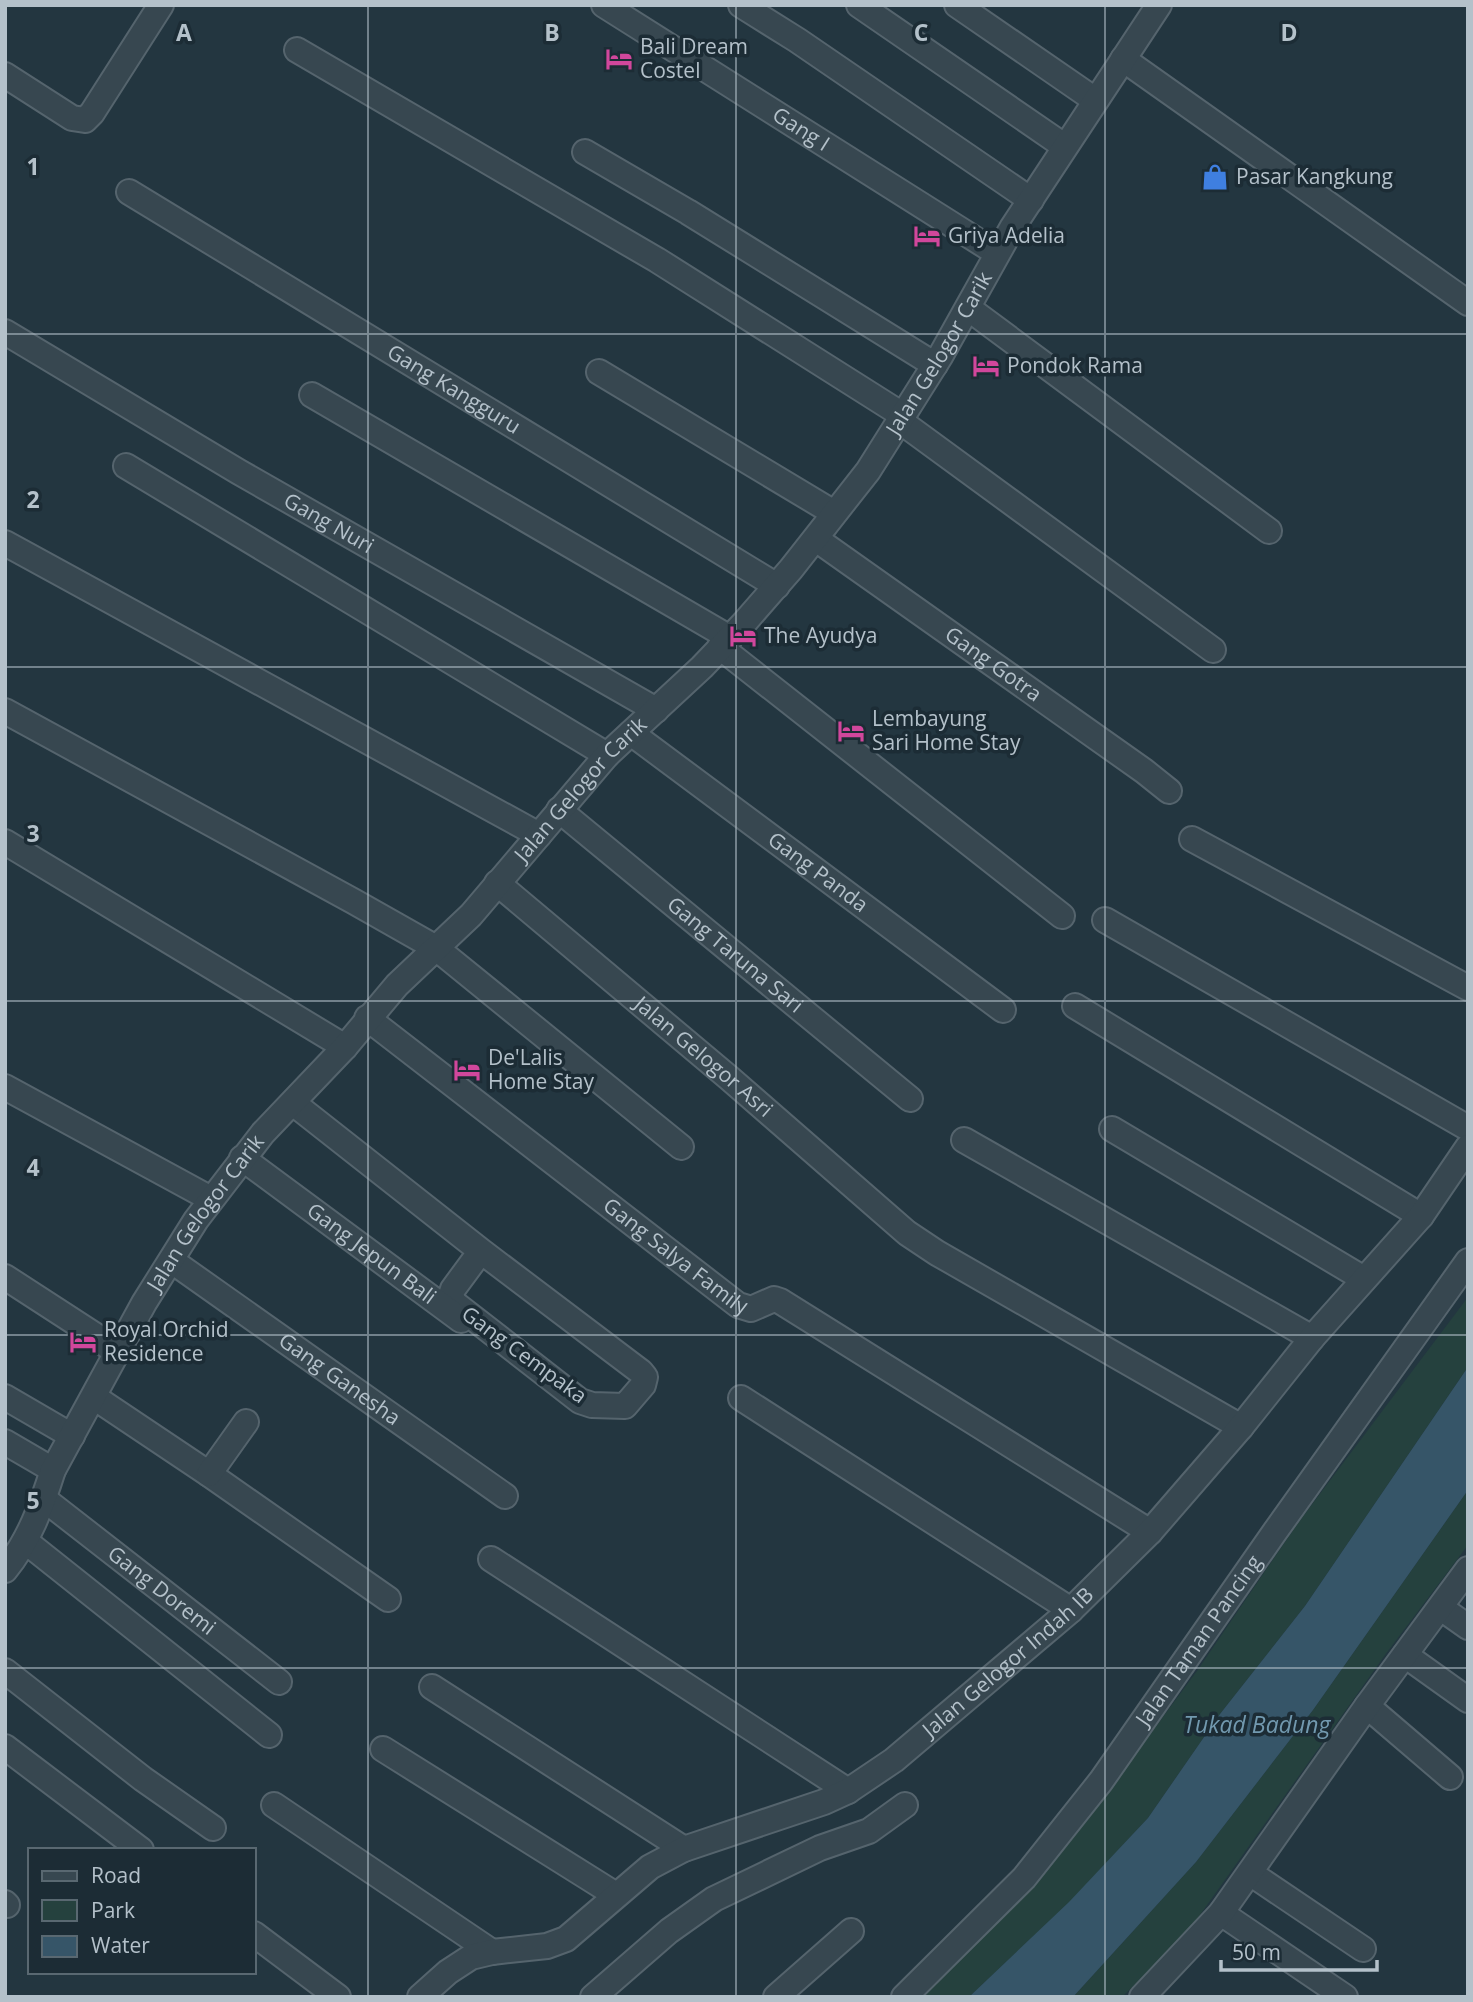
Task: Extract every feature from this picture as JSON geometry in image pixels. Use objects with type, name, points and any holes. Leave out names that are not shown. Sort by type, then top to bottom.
[{"type":"street","points":[[5,75],[72,118],[85,120],[161,5]]},
{"type":"street","name":"Gang I","points":[[604,5],[997,253]]},
{"type":"street","points":[[741,5],[797,40],[1031,200]]},
{"type":"street","points":[[859,5],[1064,146]]},
{"type":"street","points":[[957,5],[1095,100]]},
{"type":"street","name":"Jalan Gelogor Carik","points":[[14,1552],[44,1499],[53,1469],[144,1303],[211,1199],[262,1133],[345,1047],[397,985],[471,915],[607,755],[725,643],[816,539],[868,471],[935,365],[997,253],[1064,146],[1159,5]]},
{"type":"street","points":[[297,50],[657,260],[902,418],[1213,650]]},
{"type":"street","points":[[1123,59],[1468,303]]},
{"type":"street","points":[[584,152],[688,212],[935,365]]},
{"type":"street","name":"Gang Kangguru","points":[[130,192],[777,586]]},
{"type":"street","points":[[968,308],[1269,531]]},
{"type":"street","name":"Gang Nuri","points":[[5,332],[239,472],[656,710]]},
{"type":"street","points":[[599,372],[834,513]]},
{"type":"street","points":[[312,395],[725,643],[1062,916]]},
{"type":"street","points":[[126,466],[607,755]]},
{"type":"street","name":"Gang Gotra","points":[[816,539],[1169,791]]},
{"type":"street","points":[[5,543],[539,835]]},
{"type":"street","points":[[5,711],[436,948],[681,1147]]},
{"type":"street","name":"Gang Panda","points":[[631,733],[1003,1010]]},
{"type":"street","name":"Gang Taruna Sari","points":[[559,810],[910,1099]]},
{"type":"street","points":[[1192,839],[1468,988]]},
{"type":"street","points":[[5,842],[345,1047]]},
{"type":"street","name":"Jalan Gelogor Asri","points":[[497,883],[728,1077],[907,1233],[948,1260],[1241,1427]]},
{"type":"street","points":[[1105,920],[1468,1128]]},
{"type":"street","points":[[1075,1006],[1421,1216]]},
{"type":"street","name":"Gang Salya Family","points":[[367,1018],[738,1305],[751,1309],[774,1300],[780,1301],[1150,1532]]},
{"type":"street","points":[[5,1087],[211,1199]]},
{"type":"street","name":"Gang Cempaka","points":[[293,1103],[640,1372],[645,1377],[643,1385],[625,1406],[592,1405],[580,1401],[454,1303],[451,1295],[453,1289],[481,1251]]},
{"type":"street","points":[[1112,1129],[1364,1279]]},
{"type":"street","points":[[964,1140],[1312,1338]]},
{"type":"street","name":"Jalan Gelogor Indah IB","points":[[420,1997],[448,1972],[471,1957],[547,1946],[566,1940],[650,1867],[684,1849],[783,1817],[848,1791],[894,1760],[1071,1610],[1150,1532],[1241,1427],[1312,1338],[1421,1216],[1468,1147]]},
{"type":"street","name":"Gang Jepun Bali","points":[[242,1158],[432,1297],[567,1403]]},
{"type":"street","name":"Gang Ganesha","points":[[172,1261],[505,1496]]},
{"type":"street","name":"Jalan Taman Pancing","points":[[904,1997],[1024,1878],[1101,1781],[1468,1261]]},
{"type":"street","points":[[5,1278],[96,1336],[117,1354]]},
{"type":"street","points":[[5,1396],[72,1436]]},
{"type":"street","points":[[94,1396],[388,1600]]},
{"type":"street","points":[[741,1398],[1071,1610]]},
{"type":"street","points":[[209,1474],[246,1422]]},
{"type":"street","points":[[5,1442],[53,1469]]},
{"type":"street","name":"Gang Doremi","points":[[44,1499],[279,1682]]},
{"type":"street","points":[[14,1552],[269,1735]]},
{"type":"street","points":[[491,1559],[848,1791]]},
{"type":"street","points":[[1142,1997],[1221,1913],[1367,1706],[1468,1570]]},
{"type":"street","points":[[1441,1608],[1468,1627]]},
{"type":"street","points":[[1405,1655],[1468,1700]]},
{"type":"street","points":[[5,1671],[143,1779],[213,1828]]},
{"type":"street","points":[[432,1687],[684,1849]]},
{"type":"street","points":[[1367,1706],[1450,1777]]},
{"type":"street","points":[[5,1747],[138,1848]]},
{"type":"street","points":[[383,1749],[616,1895]]},
{"type":"street","points":[[274,1805],[492,1952]]},
{"type":"street","points":[[593,1997],[669,1931],[714,1899],[820,1848],[869,1831],[905,1805]]},
{"type":"street","points":[[1250,1874],[1363,1949]]},
{"type":"street","points":[[1221,1913],[1345,1997]]},
{"type":"street","points":[[776,1997],[851,1931]]},
{"type":"street","points":[[256,1936],[338,1997]]},
{"type":"green space","points":[[1468,1297],[1468,1367],[1305,1606],[1220,1714],[1148,1818],[1070,1902],[969,1997],[913,1997],[1005,1910],[1099,1803],[1197,1671],[1298,1523]]},
{"type":"green space","points":[[1468,1490],[1468,1545],[1385,1655],[1185,1936],[1122,1997],[1073,1997],[1196,1862],[1313,1710]]},
{"type":"water","name":"Tukad Badung","points":[[1468,1367],[1468,1490],[1313,1710],[1196,1862],[1073,1997],[969,1997],[1069,1902],[1148,1818],[1220,1714],[1305,1606]]},
{"type":"place","name":"Bali Dream Costel","points":[[619,59]]},
{"type":"place","name":"Pasar Kangkung","points":[[1215,177]]},
{"type":"place","name":"Griya Adelia","points":[[927,236]]},
{"type":"place","name":"Pondok Rama","points":[[986,366]]},
{"type":"place","name":"The Ayudya","points":[[743,636]]},
{"type":"place","name":"Lembayung Sari Home Stay","points":[[851,731]]},
{"type":"place","name":"De'Lalis Home Stay","points":[[467,1070]]},
{"type":"place","name":"Royal Orchid Residence","points":[[83,1342]]}]
